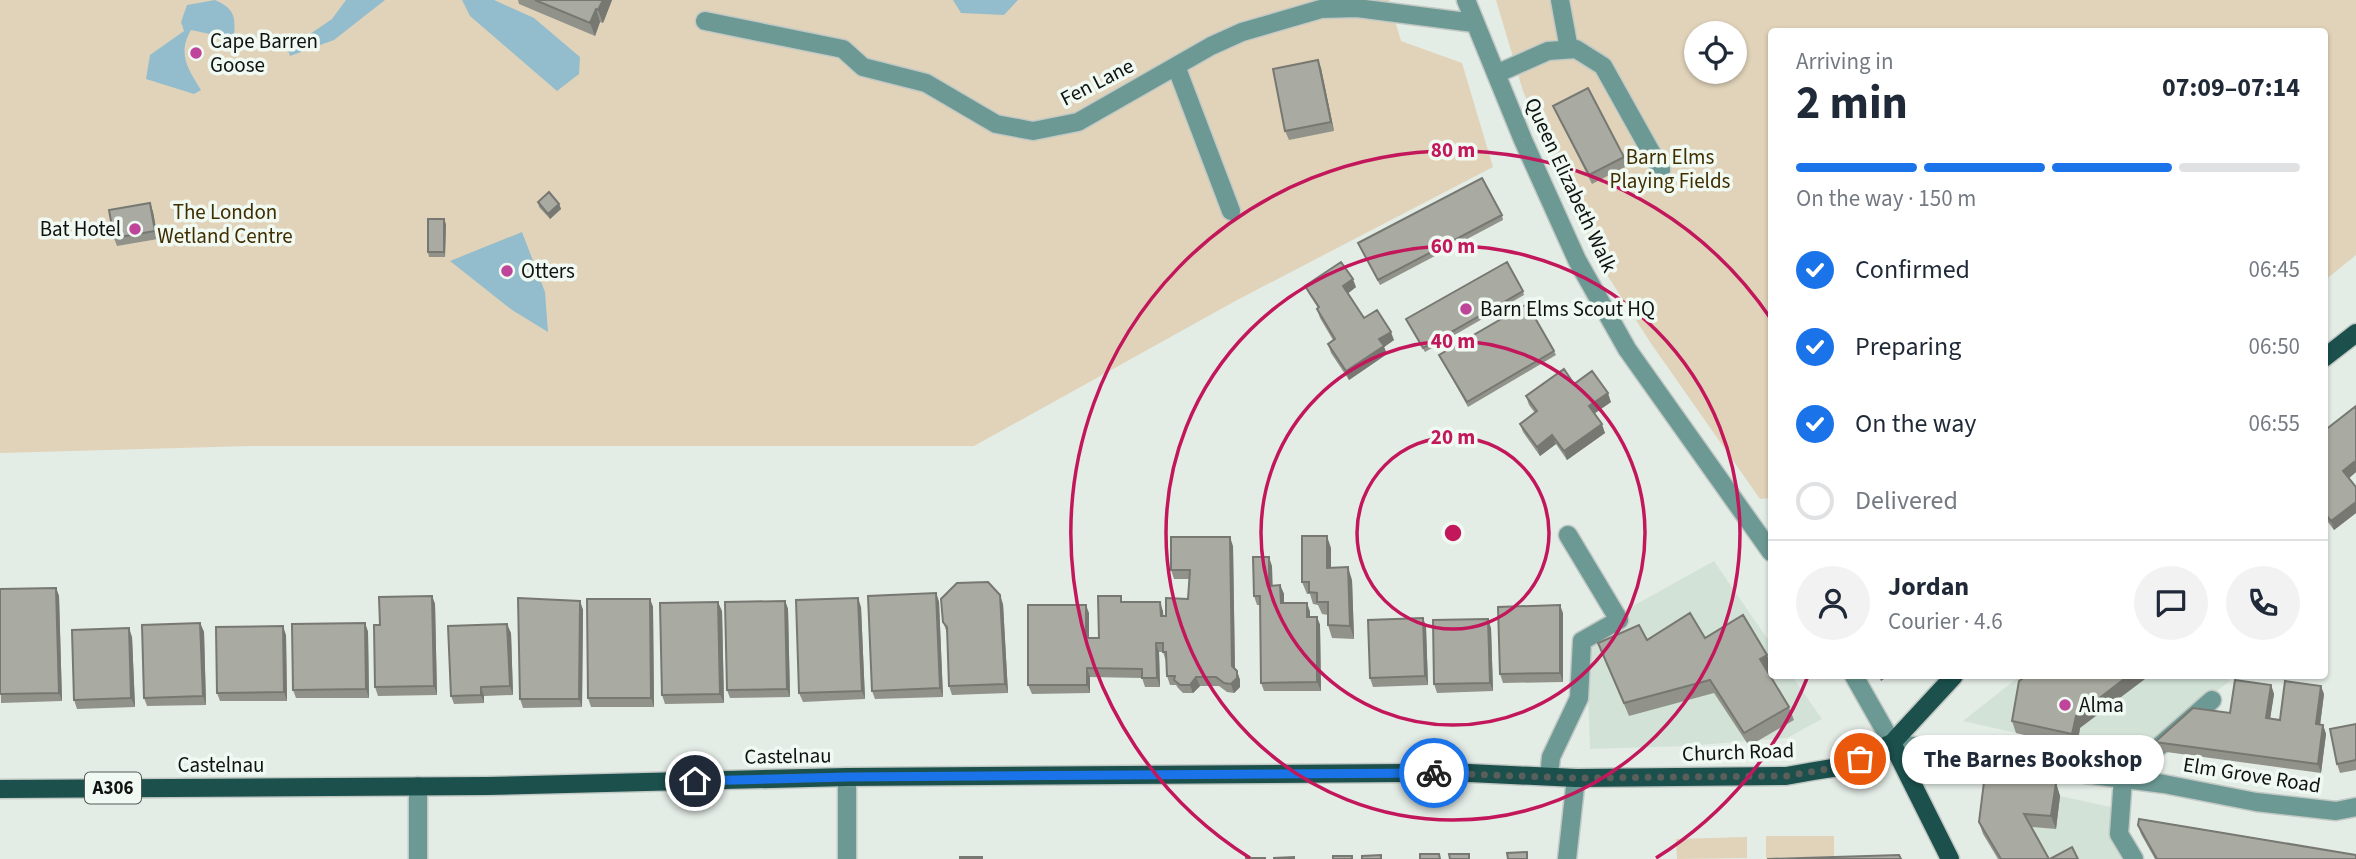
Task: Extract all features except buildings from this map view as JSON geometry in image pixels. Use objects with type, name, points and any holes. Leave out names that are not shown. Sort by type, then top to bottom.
[{"type":"main road","points":[[2328,355],[2356,333]]},
{"type":"main road","name":"A306","points":[[1892,743],[1951,679]]},
{"type":"main road","points":[[1892,743],[1950,859]]},
{"type":"main road","name":"Church Road","points":[[1576,778],[1786,776],[1839,767],[1892,743]]},
{"type":"main road","name":"Castelnau","points":[[0,789],[418,786],[847,777],[1391,773],[1576,778]]},
{"type":"street","name":"Queen Elizabeth Walk","points":[[1466,0],[1577,260],[1627,349],[1768,548]]},
{"type":"street","points":[[1560,0],[1569,49]]},
{"type":"street","name":"Fen Lane","points":[[705,21],[843,49],[863,67],[926,83],[996,124],[1033,131],[1078,122],[1211,46],[1242,32],[1321,9],[1357,8],[1474,23]]},
{"type":"street","points":[[1496,74],[1548,51],[1576,49],[1603,66],[1661,170]]},
{"type":"street","points":[[1176,66],[1231,211]]},
{"type":"street","points":[[1549,776],[1551,757],[1579,698],[1582,641],[1619,620],[1568,535]]},
{"type":"street","points":[[1856,679],[1892,743]]},
{"type":"street","points":[[2134,859],[2119,834],[2123,778],[2212,700]]},
{"type":"street","name":"Elm Grove Road","points":[[1892,743],[2123,778],[2256,802],[2336,811],[2356,807]]},
{"type":"street","points":[[847,777],[847,859]]},
{"type":"street","points":[[1567,859],[1576,778]]},
{"type":"street","points":[[418,786],[418,859]]},
{"type":"shaded area","points":[[1714,561],[1768,640],[1768,679],[1794,679],[1822,719],[1787,738],[1686,746],[1590,749],[1586,632]]},
{"type":"shaded area","points":[[2016,679],[2230,681],[2127,758],[1963,721]]},
{"type":"shaded area","points":[[2060,796],[2129,811],[2129,831],[2144,859],[1999,859]]},
{"type":"green space","name":"The London Wetland Centre","points":[[0,0],[1389,0],[1401,41],[1462,63],[1493,167],[1239,299],[974,446],[250,446],[0,453]]},
{"type":"green space","name":"Barn Elms Playing Fields","points":[[1496,0],[2356,0],[2356,255],[2328,278],[2328,28],[1768,28],[1768,498],[1760,499],[1650,342],[1602,267],[1523,91]]},
{"type":"green space","points":[[1766,836],[1834,836],[1834,857],[1766,858]]},
{"type":"green space","points":[[1747,837],[1747,858],[1677,859],[1676,839]]},
{"type":"water","points":[[215,0],[232,13],[234,35],[229,38],[191,30],[185,47],[186,61],[201,90],[194,94],[146,79],[150,55],[184,31],[181,22],[187,5]]},
{"type":"water","points":[[346,0],[385,0],[334,40],[290,56],[288,49],[332,19]]},
{"type":"water","points":[[462,0],[494,0],[534,18],[580,57],[579,74],[557,91],[470,16]]},
{"type":"water","points":[[953,0],[1018,0],[1004,15],[961,13]]},
{"type":"water","points":[[522,232],[545,292],[548,332],[512,310],[450,261]]},
{"type":"way so far","points":[[1434,773],[1576,778],[1786,776],[1839,767],[1860,759]]},
{"type":"place","name":"Cape Barren Goose","points":[[196,53]]},
{"type":"place","name":"Bat Hotel","points":[[135,229]]},
{"type":"place","name":"Otters","points":[[507,271]]},
{"type":"place","name":"Barn Elms Scout HQ","points":[[1466,309]]},
{"type":"place","name":"Alma","points":[[2065,705]]},
{"type":"place","name":"The Barnes Bookshop","points":[[1860,759]]},
{"type":"route","points":[[695,781],[847,777],[1434,773]]}]
